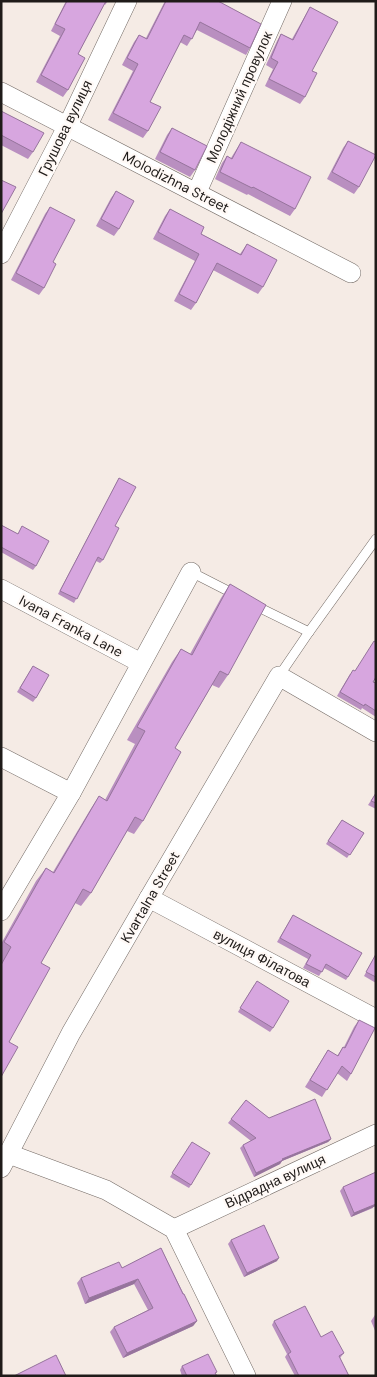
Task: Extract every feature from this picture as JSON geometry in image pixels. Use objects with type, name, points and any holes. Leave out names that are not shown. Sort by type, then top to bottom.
[{"type":"street","name":"Грушова вулиця","points":[[1,254],[68,126],[127,1]]},
{"type":"street","name":"Молодіжний провулок","points":[[197,192],[282,1]]},
{"type":"street","name":"Molodizhna Street","points":[[1,92],[351,273]]},
{"type":"street","points":[[1,911],[71,793],[192,572]]},
{"type":"street","name":"Ivana Franka Lane","points":[[1,589],[141,663]]},
{"type":"street","points":[[279,676],[376,732]]},
{"type":"street","name":"Kvartalna Street","points":[[5,1161],[71,1033],[279,676]]},
{"type":"street","points":[[1,757],[71,793]]},
{"type":"street","name":"вулиця Філатова","points":[[149,898],[376,1019]]},
{"type":"street","name":"Відрадна вулиця","points":[[174,1229],[376,1134]]},
{"type":"street","points":[[5,1161],[106,1190],[174,1229],[246,1376]]},
{"type":"lane","name":"Kvartalna Street","points":[[279,676],[376,539]]},
{"type":"lane","points":[[192,572],[309,632]]},
{"type":"building","points":[[67,1],[106,1],[78,54],[85,58],[68,90],[41,75],[65,29],[55,24]]},
{"type":"building","points":[[166,1],[218,1],[261,24],[250,48],[200,22],[192,39],[184,35],[150,102],[161,107],[148,131],[113,113],[138,64],[127,58],[139,35],[147,39]]},
{"type":"building","points":[[310,7],[338,22],[312,71],[317,73],[305,97],[269,79],[278,62],[271,58],[281,34],[293,40]]},
{"type":"building","points":[[1,111],[44,133],[33,152],[1,135]]},
{"type":"building","points":[[172,128],[207,146],[195,170],[160,152]]},
{"type":"building","points":[[348,141],[376,155],[359,187],[332,172]]},
{"type":"building","points":[[241,142],[311,177],[295,209],[220,172],[227,156],[232,159]]},
{"type":"building","points":[[1,180],[16,187],[1,214]]},
{"type":"building","points":[[116,191],[134,201],[119,229],[101,219]]},
{"type":"building","points":[[50,207],[75,220],[53,262],[56,264],[44,288],[16,273]]},
{"type":"building","points":[[170,209],[204,227],[201,234],[241,255],[247,244],[277,260],[263,287],[217,263],[196,303],[179,294],[199,254],[158,232]]},
{"type":"building","points":[[119,478],[136,487],[115,526],[119,528],[103,560],[98,557],[77,599],[60,591]]},
{"type":"building","points":[[1,525],[18,534],[22,526],[49,541],[36,566],[1,547]]},
{"type":"building","points":[[230,584],[266,605],[228,675],[220,671],[175,748],[181,752],[143,821],[135,817],[91,893],[83,889],[41,963],[50,968],[9,1042],[18,1047],[1,1077],[1,965],[11,947],[4,942],[46,868],[54,873],[99,796],[107,801],[145,731],[137,727],[181,649],[192,655]]},
{"type":"building","points":[[374,641],[376,642],[376,677],[373,682],[376,683],[376,711],[340,692]]},
{"type":"building","points":[[33,666],[49,675],[36,698],[20,688]]},
{"type":"building","points":[[376,793],[376,803],[371,801]]},
{"type":"building","points":[[342,820],[364,833],[350,855],[328,841]]},
{"type":"building","points":[[293,915],[362,953],[348,977],[326,964],[322,972],[306,964],[311,955],[280,938]]},
{"type":"building","points":[[376,954],[376,977],[366,972]]},
{"type":"building","points":[[257,981],[289,1001],[273,1028],[240,1008]]},
{"type":"building","points":[[359,1020],[375,1028],[351,1074],[342,1066],[327,1090],[310,1080],[328,1050],[338,1056],[343,1047],[345,1048]]},
{"type":"building","points":[[315,1099],[331,1139],[282,1159],[256,1173],[243,1145],[256,1138],[231,1119],[246,1100],[269,1118]]},
{"type":"building","points":[[192,1142],[210,1153],[191,1185],[172,1173]]},
{"type":"building","points":[[376,1172],[376,1204],[354,1213],[343,1187]]},
{"type":"building","points":[[264,1225],[279,1258],[247,1273],[231,1240]]},
{"type":"building","points":[[161,1248],[197,1321],[127,1353],[114,1327],[153,1308],[138,1279],[89,1298],[81,1278],[119,1262],[122,1268]]},
{"type":"building","points":[[305,1306],[321,1337],[332,1331],[344,1353],[339,1356],[349,1376],[299,1376],[288,1354],[291,1352],[274,1321]]},
{"type":"building","points":[[208,1354],[217,1372],[215,1373],[217,1376],[187,1376],[182,1366]]},
{"type":"building","points":[[56,1355],[66,1376],[14,1376]]}]
